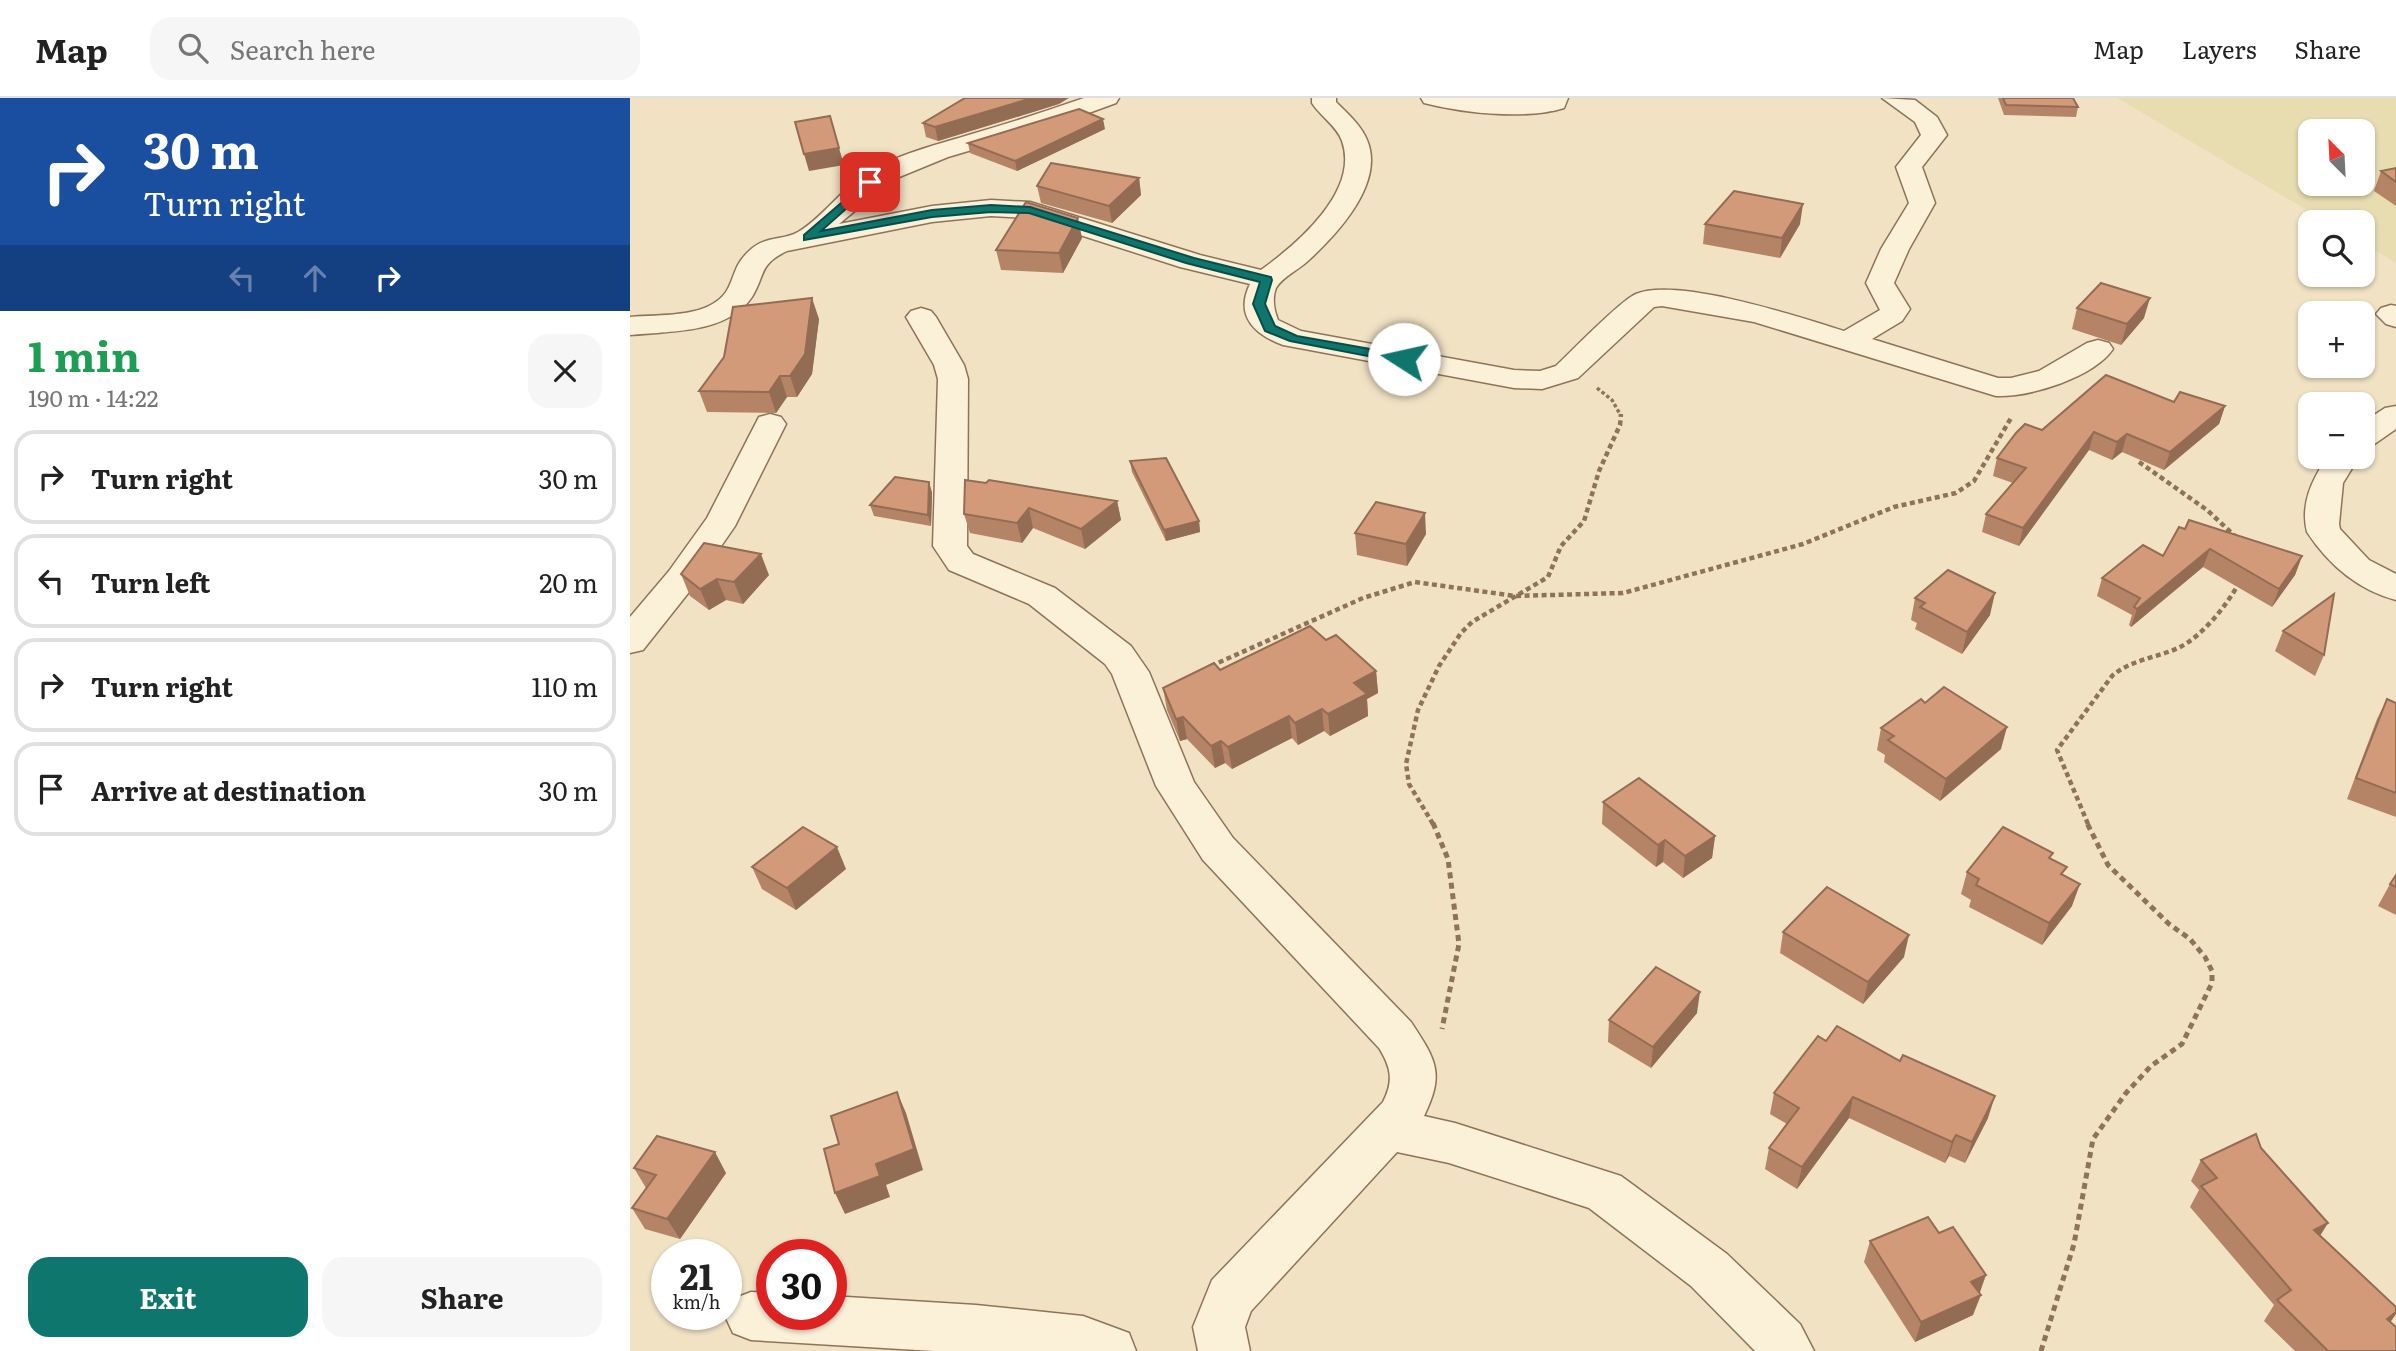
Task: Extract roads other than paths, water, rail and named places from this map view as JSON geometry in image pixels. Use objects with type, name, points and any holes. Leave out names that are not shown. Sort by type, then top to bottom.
[{"type":"street","points":[[808,237],[870,182],[883,174],[939,152],[1044,121],[1107,98]]},
{"type":"street","points":[[1324,98],[1324,103],[1355,140],[1358,154],[1354,184],[1333,217],[1293,260],[1266,280],[1259,296],[1260,312],[1269,328],[1294,339],[1522,380],[1556,377],[1577,365],[1644,301],[1652,298],[1759,314],[1850,340],[1978,382],[2017,389],[2041,383],[2098,349]]},
{"type":"street","points":[[1433,98],[1481,104],[1545,106],[1555,103],[1556,98]]},
{"type":"street","points":[[1850,340],[1892,315],[1895,309],[1880,283],[1895,249],[1922,203],[1909,166],[1934,135],[1932,125],[1927,118],[1894,98]]},
{"type":"street","points":[[630,326],[698,317],[722,310],[740,294],[748,271],[763,251],[779,244],[932,214],[991,208],[1030,210],[1190,261],[1266,280]]},
{"type":"street","points":[[921,317],[949,365],[953,379],[950,546],[961,562],[1042,596],[1118,655],[1130,672],[1176,786],[1219,849],[1395,1035],[1413,1063],[1415,1090],[1400,1116],[1230,1297],[1219,1327],[1224,1351]]},
{"type":"street","points":[[2375,429],[2396,415]]},
{"type":"street","points":[[630,641],[681,579],[723,519],[770,424]]},
{"type":"street","points":[[2335,469],[2326,483],[2322,524],[2324,532],[2357,568],[2396,589]]},
{"type":"street","points":[[1388,1129],[1455,1144],[1479,1154],[1604,1191],[1709,1270],[1782,1341],[1788,1351]]},
{"type":"street","points":[[751,1316],[976,1329],[1083,1341],[1110,1351]]}]
